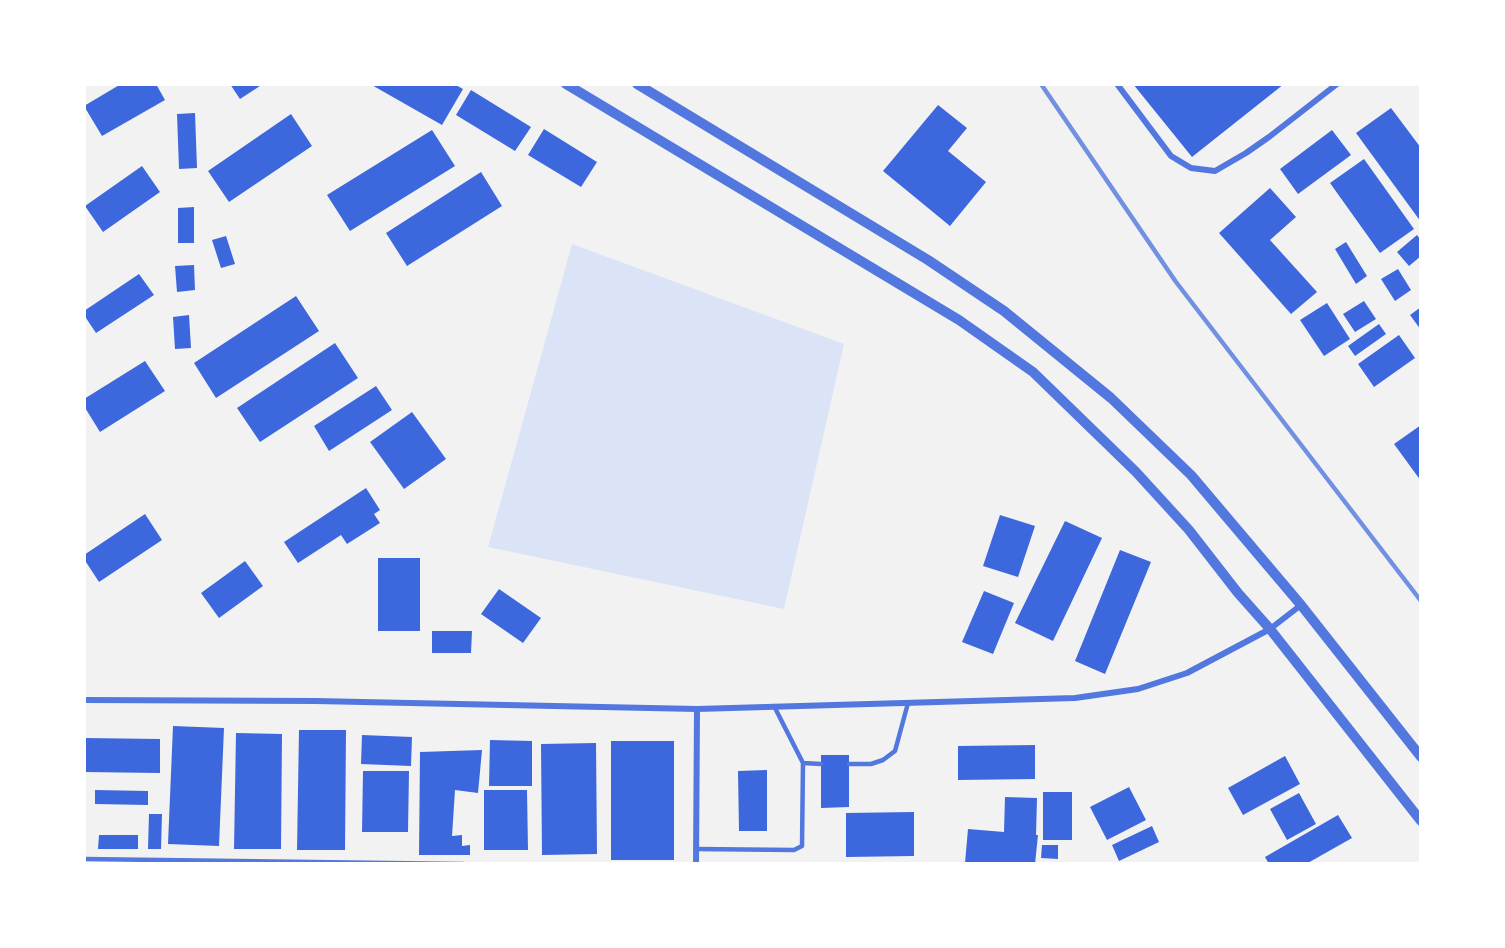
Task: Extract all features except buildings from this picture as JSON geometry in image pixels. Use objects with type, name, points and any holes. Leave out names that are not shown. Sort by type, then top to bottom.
[{"type":"street","points":[[566,84],[959,320],[1033,372],[1136,472],[1189,530],[1270,628],[1421,821]]},
{"type":"street","points":[[637,84],[928,260],[1004,311],[1111,398],[1191,475],[1301,604],[1421,757]]},
{"type":"street","points":[[1117,84],[1171,156],[1191,168],[1215,171],[1262,143],[1337,84]]},
{"type":"street","points":[[84,700],[315,700],[697,709],[1075,698],[1138,689],[1187,673],[1270,628],[1301,604]]},
{"type":"street","points":[[696,864],[697,709]]},
{"type":"lane","points":[[849,764],[871,764],[883,760],[895,751],[908,703]]},
{"type":"lane","points":[[696,849],[794,850],[802,846],[803,763],[774,706]]},
{"type":"lane","points":[[803,763],[821,764]]},
{"type":"lane","points":[[84,859],[464,864]]},
{"type":"shaded area","points":[[572,244],[844,344],[784,609],[488,547]]},
{"type":"railway","points":[[1041,84],[1176,282],[1421,601]]}]
